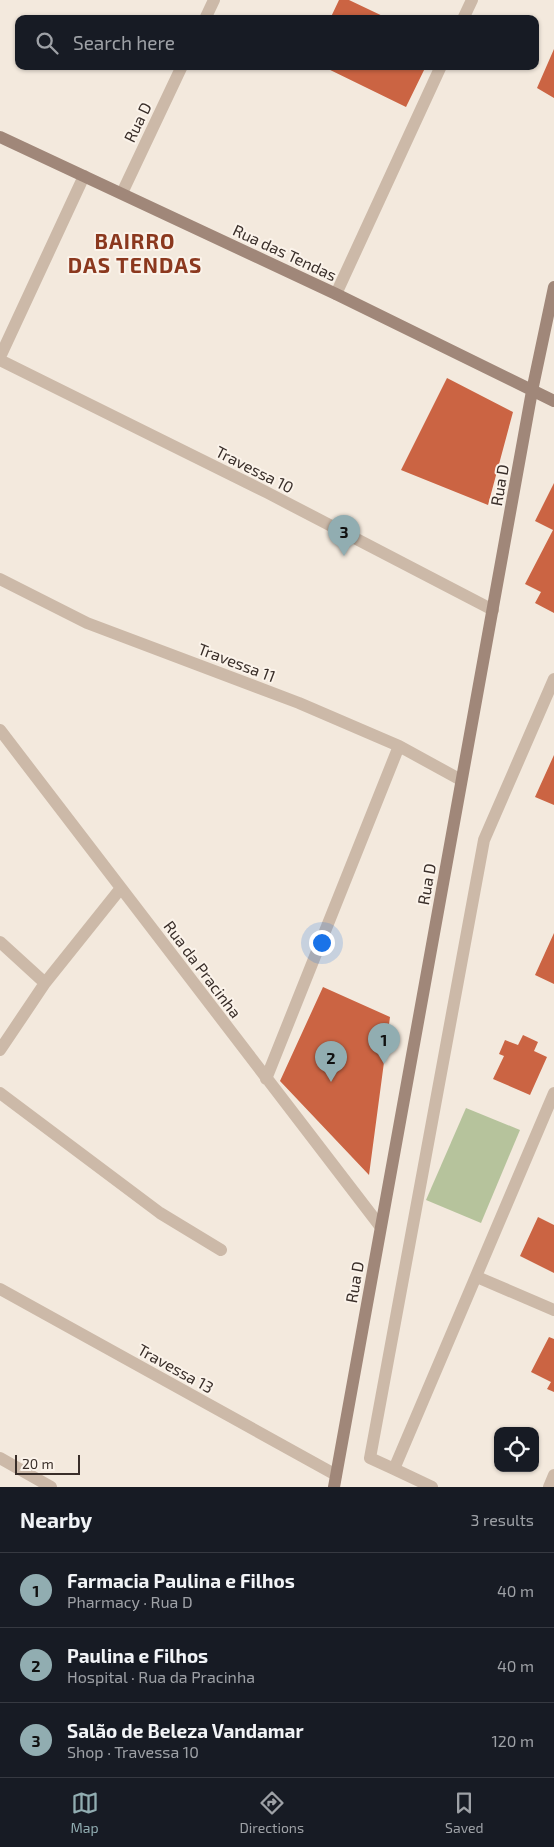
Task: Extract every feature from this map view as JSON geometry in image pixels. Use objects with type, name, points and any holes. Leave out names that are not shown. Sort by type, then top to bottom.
[{"type":"street","points":[[207,15],[214,0]]},
{"type":"street","points":[[465,15],[472,0]]},
{"type":"street","name":"Rua D","points":[[122,193],[180,70]]},
{"type":"street","points":[[336,294],[439,70]]},
{"type":"street","name":"Rua das Tendas","points":[[0,138],[336,294],[554,401]]},
{"type":"street","points":[[0,358],[84,176]]},
{"type":"street","name":"Rua D","points":[[335,1481],[532,391],[554,287]]},
{"type":"street","name":"Travessa 10","points":[[0,358],[268,493],[493,610]]},
{"type":"street","name":"Travessa 11","points":[[0,579],[87,623],[299,703],[399,746],[461,780]]},
{"type":"street","points":[[432,1487],[370,1458],[484,840],[554,679]]},
{"type":"street","name":"Rua da Pracinha","points":[[0,730],[380,1226]]},
{"type":"street","points":[[266,1079],[399,746]]},
{"type":"street","points":[[0,1050],[45,983],[120,888]]},
{"type":"street","points":[[0,942],[45,983]]},
{"type":"street","points":[[0,1093],[160,1213],[221,1250]]},
{"type":"street","points":[[394,1469],[554,1093]]},
{"type":"street","points":[[477,1277],[554,1310]]},
{"type":"street","name":"Travessa 13","points":[[0,1289],[335,1481]]},
{"type":"street","points":[[0,1458],[51,1487]]},
{"type":"street","points":[[549,1487],[554,1475]]},
{"type":"green space","points":[[466,1108],[520,1130],[481,1223],[426,1200]]},
{"type":"building","points":[[339,0],[349,0],[381,15],[332,15]]},
{"type":"building","points":[[554,49],[554,98],[537,88]]},
{"type":"building","points":[[330,70],[424,70],[406,107]]},
{"type":"building","points":[[447,378],[513,412],[488,505],[401,470]]},
{"type":"building","points":[[554,483],[554,613],[535,603],[541,592],[525,584],[553,530],[535,521]]},
{"type":"building","points":[[554,755],[554,805],[535,797]]},
{"type":"building","points":[[554,933],[554,984],[535,975]]},
{"type":"building","points":[[323,987],[390,1017],[369,1175],[280,1081]]},
{"type":"building","points":[[523,1035],[538,1042],[534,1051],[547,1057],[530,1095],[493,1079],[504,1056],[499,1054],[505,1040],[518,1045]]},
{"type":"building","points":[[538,1217],[554,1225],[554,1273],[520,1256]]},
{"type":"building","points":[[549,1337],[554,1339],[554,1392],[547,1389],[551,1382],[531,1372]]},
{"type":"place","name":"Salão de Beleza Vandamar","points":[[344,556]]},
{"type":"place","name":"Farmacia Paulina e Filhos","points":[[384,1064]]},
{"type":"place","name":"Paulina e Filhos","points":[[331,1082]]},
{"type":"district","name":"BAIRRO DAS TENDAS","points":[[135,252]]}]
